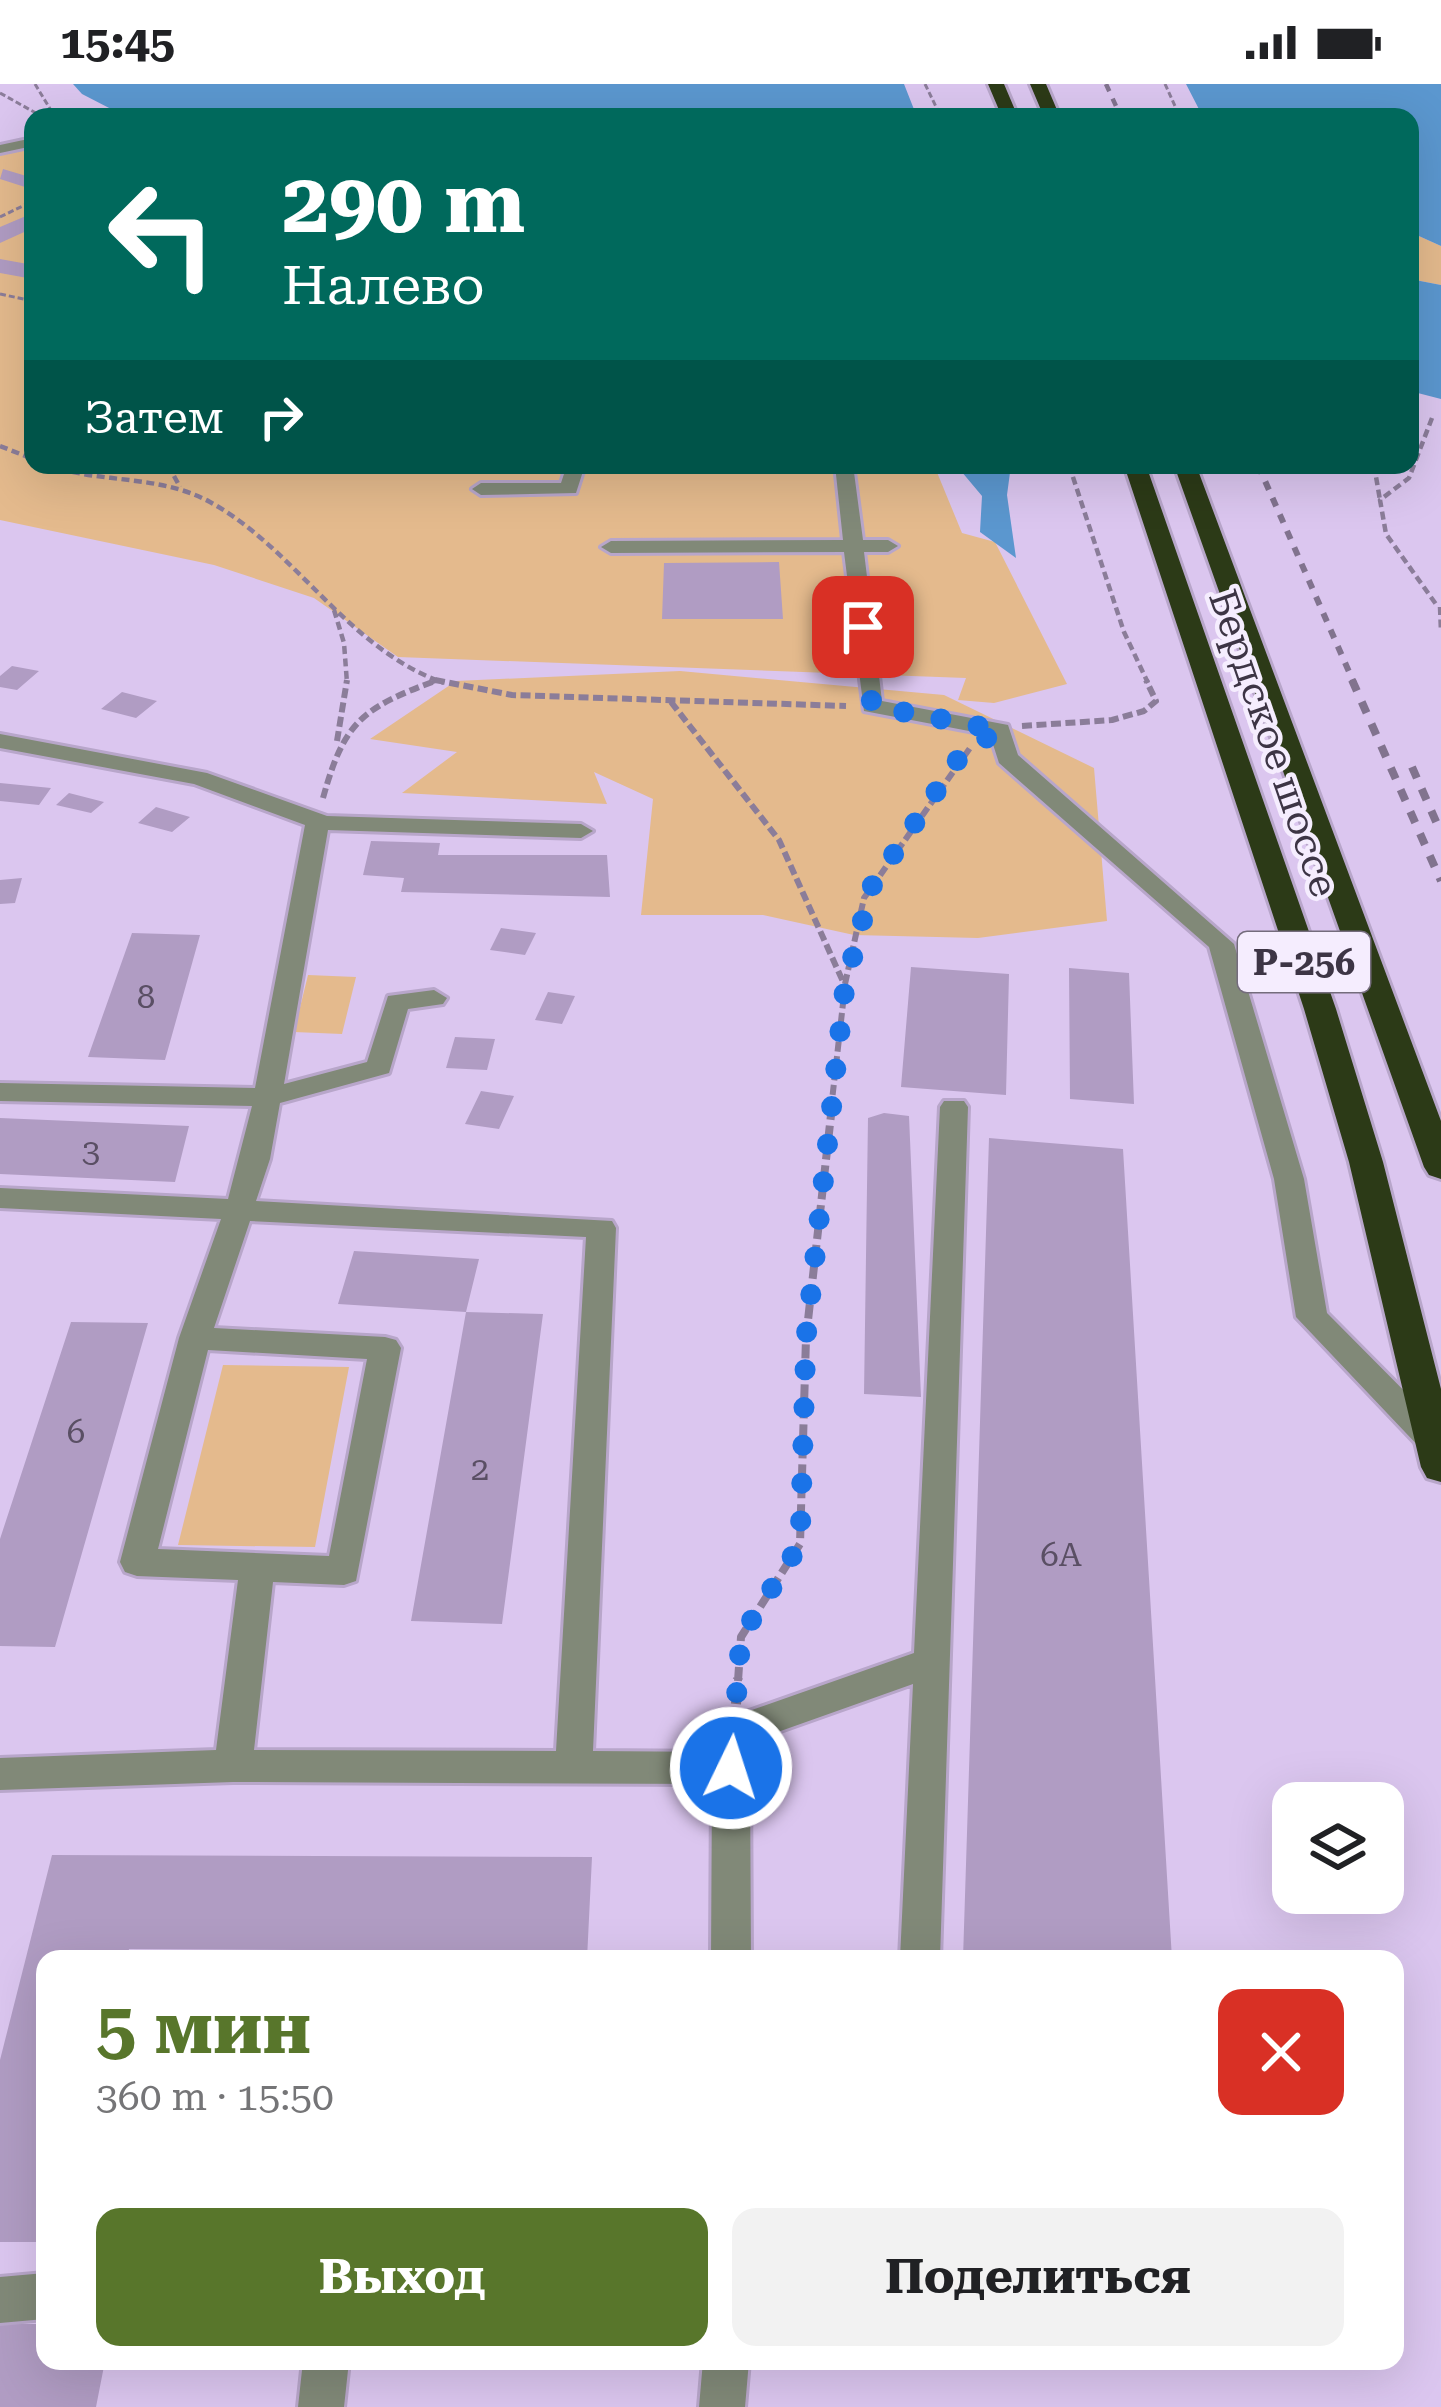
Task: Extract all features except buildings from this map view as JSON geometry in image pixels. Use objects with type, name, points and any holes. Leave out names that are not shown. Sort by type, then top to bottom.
[{"type":"highway","name":"Бердское шоссе","points":[[1138,474],[1320,1009],[1366,1162],[1438,1455]]},
{"type":"highway","name":"Бердское шоссе","points":[[1188,474],[1441,1167]]},
{"type":"street","points":[[482,489],[569,489],[573,474]]},
{"type":"street","points":[[845,474],[872,706],[1000,730],[1007,758],[1221,944],[1289,1179],[1312,1317],[1438,1455]]},
{"type":"street","points":[[611,547],[888,546]]},
{"type":"street","points":[[0,741],[199,778],[318,822],[580,831]]},
{"type":"street","points":[[195,1338],[385,1348],[344,1570],[137,1562],[195,1338],[243,1209],[269,1097],[318,822]]},
{"type":"street","points":[[0,1092],[269,1097],[379,1066],[397,1002],[434,998]]},
{"type":"street","points":[[920,1950],[954,1107]]},
{"type":"street","points":[[0,1198],[601,1228],[574,1767]]},
{"type":"street","points":[[233,1766],[257,1567]]},
{"type":"street","points":[[731,1950],[731,1768],[762,1722],[933,1662]]},
{"type":"street","points":[[0,1774],[233,1766],[731,1768]]},
{"type":"street","points":[[0,2300],[36,2297]]},
{"type":"street","points":[[321,2407],[325,2370]]},
{"type":"street","points":[[722,2407],[725,2370]]},
{"type":"path","points":[[0,93],[27,108]]},
{"type":"path","points":[[1419,452],[1432,418]]},
{"type":"path","points":[[74,474],[181,488],[235,517],[276,548],[368,638],[437,681],[524,696],[765,708],[872,706]]},
{"type":"path","points":[[174,474],[181,488]]},
{"type":"path","points":[[731,1768],[741,1637],[800,1544],[806,1338],[845,986],[864,898],[963,752],[1000,730],[1055,720],[1127,721],[1146,713],[1156,701],[1148,675],[1124,632],[1072,474]]},
{"type":"path","points":[[1376,474],[1386,534],[1439,607],[1441,632]]},
{"type":"path","points":[[1380,500],[1411,474]]},
{"type":"path","points":[[318,822],[347,706],[348,646],[334,608]]},
{"type":"path","points":[[336,745],[368,705],[437,681]]},
{"type":"path","points":[[671,702],[779,840],[845,986]]},
{"type":"shaded area","points":[[24,150],[24,474],[938,474],[962,533],[995,542],[1067,684],[994,703],[958,700],[966,678],[398,657],[314,598],[214,565],[0,520],[0,154]]},
{"type":"shaded area","points":[[1419,236],[1441,246],[1441,285],[1419,281]]},
{"type":"shaded area","points":[[680,671],[944,695],[1094,768],[1107,921],[978,938],[854,935],[763,915],[641,915],[653,799],[594,772],[607,804],[402,793],[457,752],[370,739],[456,681]]},
{"type":"shaded area","points":[[308,975],[356,977],[342,1034],[294,1032]]},
{"type":"shaded area","points":[[223,1365],[349,1367],[315,1547],[178,1545]]},
{"type":"water","points":[[73,84],[904,84],[913,108],[109,108]]},
{"type":"water","points":[[1186,84],[1441,84],[1441,246],[1419,236],[1419,108],[1198,108]]},
{"type":"water","points":[[1419,281],[1441,285],[1441,399],[1419,393]]},
{"type":"water","points":[[964,474],[1010,474],[1007,495],[1016,558],[980,532],[982,496]]},
{"type":"railway","points":[[1106,84],[1117,108]]},
{"type":"railway","points":[[1262,474],[1354,683]]},
{"type":"railway","points":[[1352,680],[1441,881]]},
{"type":"railway","points":[[1412,767],[1441,833]]},
{"type":"route","points":[[731,1768],[741,1637],[800,1544],[806,1338],[845,986],[864,898],[963,752],[1000,730],[872,706],[863,627]]}]
